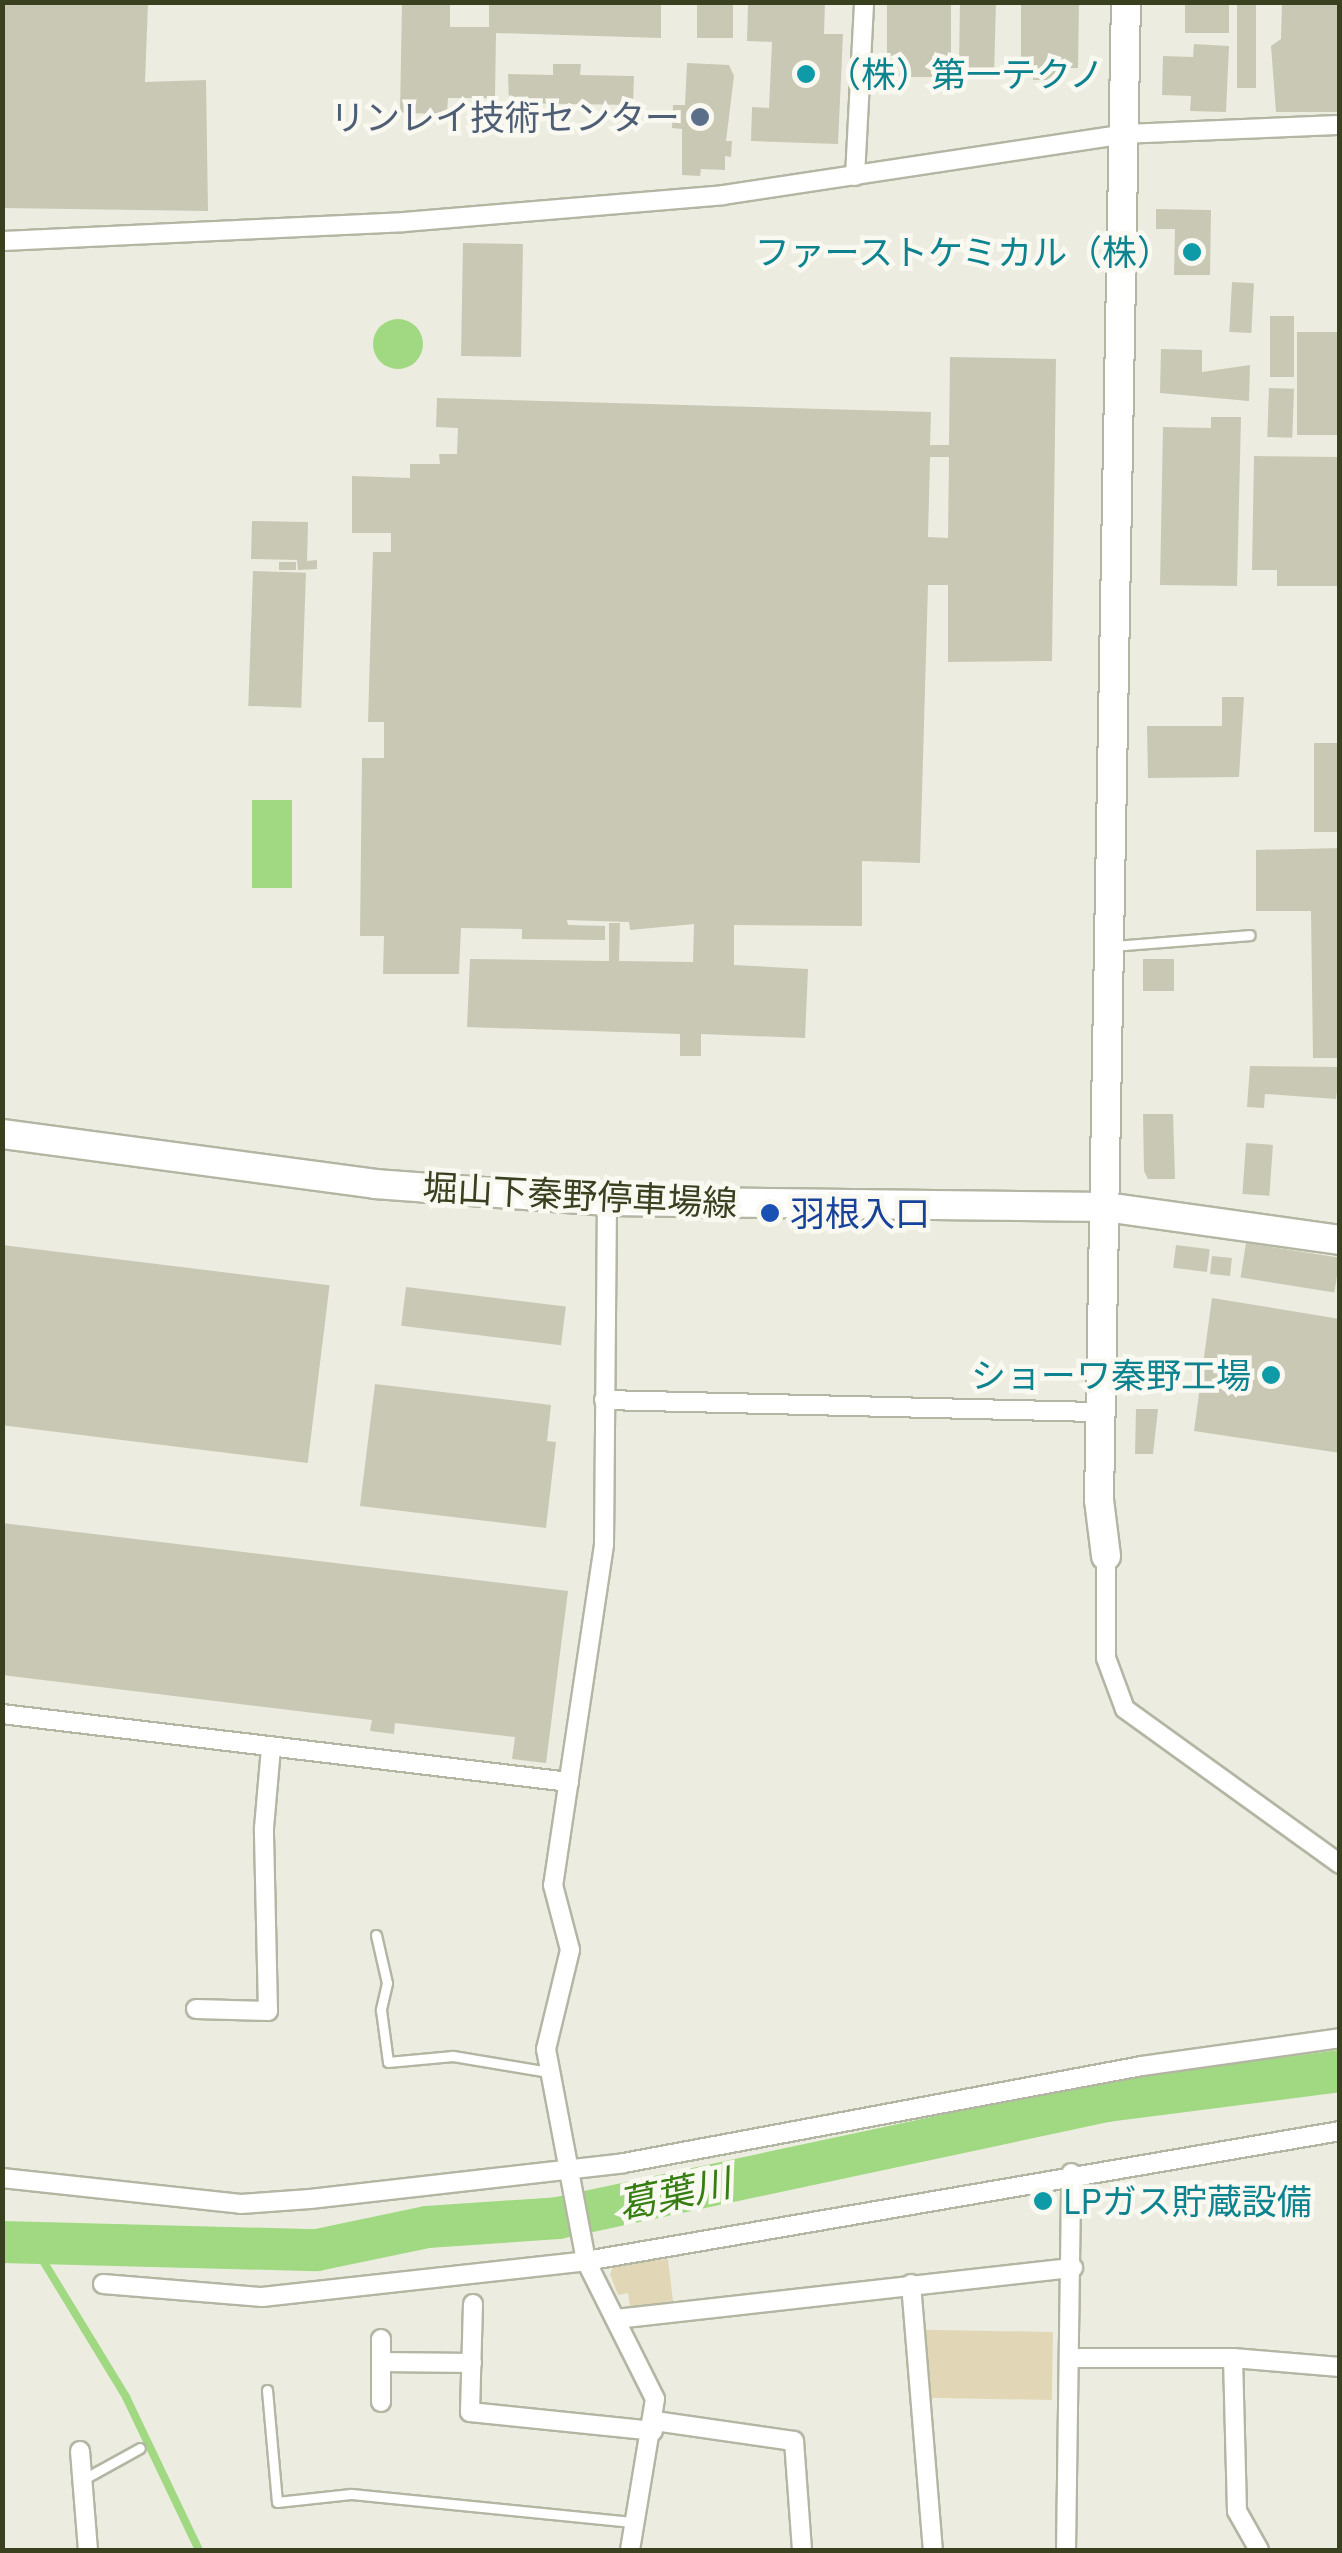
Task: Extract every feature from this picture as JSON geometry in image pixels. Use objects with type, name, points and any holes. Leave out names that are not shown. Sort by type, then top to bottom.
[{"type":"street","points":[[856,176],[864,2]]},
{"type":"street","points":[[1126,2],[1099,1500],[1106,1556],[1106,1658],[1125,1709],[1340,1864]]},
{"type":"street","points":[[2,242],[404,222],[723,195],[1124,134],[1340,125]]},
{"type":"street","name":"堀山下秦野停車場線","points":[[2,1134],[375,1184],[607,1201],[1106,1207],[1340,1240]]},
{"type":"street","points":[[607,1201],[604,1545],[553,1885],[570,1950],[546,2049],[586,2261],[648,2375],[654,2426],[630,2550]]},
{"type":"street","points":[[604,1400],[1102,1412]]},
{"type":"street","points":[[2,1714],[569,1782]]},
{"type":"street","points":[[196,2010],[268,2011],[264,1828],[271,1748]]},
{"type":"street","points":[[2,2178],[241,2204],[569,2171],[1142,2066],[1340,2038]]},
{"type":"street","points":[[103,2284],[262,2297],[586,2261],[1072,2173],[1340,2132]]},
{"type":"street","points":[[1066,2550],[1072,2173]]},
{"type":"street","points":[[616,2318],[1073,2268]]},
{"type":"street","points":[[911,2284],[933,2550]]},
{"type":"street","points":[[473,2304],[470,2412],[794,2441],[802,2550]]},
{"type":"street","points":[[381,2339],[381,2402]]},
{"type":"street","points":[[1072,2358],[1232,2358],[1340,2367]]},
{"type":"street","points":[[1232,2358],[1237,2511],[1259,2550]]},
{"type":"street","points":[[381,2362],[472,2363]]},
{"type":"street","points":[[80,2451],[88,2550]]},
{"type":"lane","points":[[1110,946],[1250,934]]},
{"type":"lane","points":[[376,1934],[387,1983],[381,2010],[388,2062],[453,2056],[549,2072]]},
{"type":"lane","points":[[268,2390],[277,2502],[350,2494],[634,2522]]},
{"type":"lane","points":[[82,2480],[140,2448]]},
{"type":"shaded area","points":[[398,319],[415,327],[423,344],[415,361],[398,369],[381,361],[373,344],[381,327]]},
{"type":"shaded area","points":[[252,800],[292,800],[292,888],[252,888]]},
{"type":"shaded area","points":[[668,2259],[673,2301],[630,2307],[628,2293],[618,2295],[610,2274],[614,2265]]},
{"type":"shaded area","points":[[925,2330],[1053,2332],[1052,2400],[924,2398]]},
{"type":"building","points":[[2,2],[148,2],[145,82],[206,80],[208,211],[2,208]]},
{"type":"building","points":[[402,2],[450,2],[450,27],[489,27],[489,2],[661,2],[661,38],[496,33],[495,98],[448,98],[447,114],[400,113]]},
{"type":"building","points":[[697,2],[733,2],[733,38],[697,38]]},
{"type":"building","name":"（株）第一テクノ","points":[[748,2],[825,2],[824,34],[843,34],[838,144],[751,141],[752,107],[769,108],[772,42],[747,41]]},
{"type":"building","points":[[887,2],[951,2],[951,77],[887,77]]},
{"type":"building","points":[[960,2],[996,2],[994,75],[959,65]]},
{"type":"building","points":[[1021,2],[1079,2],[1078,68],[1064,68],[1064,80],[1033,80],[1033,67],[1021,66]]},
{"type":"building","points":[[1185,2],[1229,2],[1229,33],[1185,33]]},
{"type":"building","points":[[1237,2],[1256,2],[1256,88],[1237,88]]},
{"type":"building","points":[[1282,2],[1340,2],[1340,112],[1276,112],[1271,46],[1281,39]]},
{"type":"building","points":[[1194,44],[1229,46],[1226,112],[1190,111],[1191,96],[1162,95],[1163,56],[1193,57]]},
{"type":"building","name":"リンレイ技術センター","points":[[687,63],[729,65],[734,76],[726,141],[732,141],[731,157],[725,156],[725,170],[701,169],[700,176],[682,175],[682,129],[672,128],[673,105],[685,105]]},
{"type":"building","points":[[553,64],[581,64],[580,75],[634,76],[633,105],[509,103],[508,74],[553,75]]},
{"type":"building","name":"ファーストケミカル（株）","points":[[1156,209],[1211,210],[1210,275],[1174,275],[1175,229],[1156,229]]},
{"type":"building","points":[[463,243],[523,244],[521,357],[461,356]]},
{"type":"building","points":[[1232,282],[1254,283],[1251,333],[1229,332]]},
{"type":"building","points":[[1270,316],[1294,316],[1294,377],[1270,377]]},
{"type":"building","points":[[1297,332],[1340,332],[1340,435],[1297,435]]},
{"type":"building","points":[[1161,349],[1202,350],[1202,372],[1250,365],[1249,401],[1160,393]]},
{"type":"building","points":[[950,357],[1056,359],[1052,661],[948,662],[948,585],[928,585],[920,863],[862,861],[862,926],[734,925],[734,965],[808,969],[805,1038],[701,1034],[701,1056],[680,1056],[680,1034],[467,1027],[470,959],[609,961],[609,923],[620,923],[619,961],[693,962],[694,924],[630,930],[629,922],[567,920],[568,925],[605,926],[605,940],[522,939],[522,929],[461,928],[459,974],[383,974],[384,936],[360,936],[362,758],[384,758],[384,722],[368,722],[373,552],[391,552],[391,533],[352,533],[352,476],[410,478],[410,464],[440,464],[439,454],[457,454],[458,428],[436,427],[437,398],[931,412],[930,445],[949,445]],"holes":[[[930,457],[949,457],[948,538],[928,537]]]},
{"type":"building","points":[[1269,388],[1294,389],[1292,438],[1267,437]]},
{"type":"building","points":[[1211,417],[1241,417],[1237,586],[1160,585],[1163,427],[1211,428]]},
{"type":"building","points":[[1254,456],[1340,457],[1340,586],[1277,586],[1277,570],[1252,570]]},
{"type":"building","points":[[252,521],[308,522],[307,561],[317,560],[317,569],[298,570],[297,560],[251,559]]},
{"type":"building","points":[[279,562],[296,562],[296,570],[279,570]]},
{"type":"building","points":[[253,571],[306,573],[301,708],[248,706]]},
{"type":"building","points":[[1222,697],[1244,697],[1239,777],[1148,778],[1147,726],[1222,726]]},
{"type":"building","points":[[1314,743],[1340,743],[1340,832],[1314,832]]},
{"type":"building","points":[[1340,848],[1340,1058],[1313,1058],[1311,911],[1256,911],[1256,850]]},
{"type":"building","points":[[1143,959],[1174,959],[1174,991],[1143,991]]},
{"type":"building","points":[[1250,1066],[1340,1067],[1336,1099],[1265,1094],[1264,1108],[1247,1107]]},
{"type":"building","points":[[1143,1114],[1173,1114],[1175,1179],[1148,1179],[1144,1171]]},
{"type":"building","points":[[1246,1143],[1273,1145],[1269,1196],[1242,1194]]},
{"type":"building","points":[[1246,1243],[1340,1258],[1334,1292],[1241,1278]]},
{"type":"building","points":[[2,1245],[330,1285],[308,1463],[2,1425]]},
{"type":"building","points":[[1176,1245],[1210,1249],[1207,1272],[1173,1268]]},
{"type":"building","points":[[1212,1256],[1232,1258],[1230,1276],[1210,1274]]},
{"type":"building","points":[[406,1287],[566,1307],[561,1345],[401,1326]]},
{"type":"building","name":"ショーワ秦野工場","points":[[1212,1298],[1340,1319],[1340,1453],[1194,1431]]},
{"type":"building","points":[[375,1384],[551,1405],[547,1441],[556,1442],[546,1528],[360,1506]]},
{"type":"building","points":[[1136,1409],[1158,1409],[1153,1454],[1135,1454]]},
{"type":"building","points":[[2,1523],[568,1591],[546,1763],[512,1759],[515,1737],[395,1723],[394,1734],[370,1731],[372,1720],[2,1675]]},
{"type":"building","name":"LPガス貯蔵設備","points":[[1051,2191],[1053,2209],[1034,2211],[1032,2193]]},
{"type":"waterway","name":"葛葉川","points":[[2,2242],[317,2250],[427,2227],[558,2218],[1107,2101],[1340,2071]]},
{"type":"waterway","points":[[34,2246],[126,2397],[199,2550]]},
{"type":"place","name":"（株）第一テクノ","points":[[806,74]]},
{"type":"place","name":"リンレイ技術センター","points":[[700,117]]},
{"type":"place","name":"ファーストケミカル（株）","points":[[1192,252]]},
{"type":"place","name":"羽根入口","points":[[770,1213]]},
{"type":"place","name":"ショーワ秦野工場","points":[[1271,1375]]},
{"type":"place","name":"LPガス貯蔵設備","points":[[1043,2201]]}]
